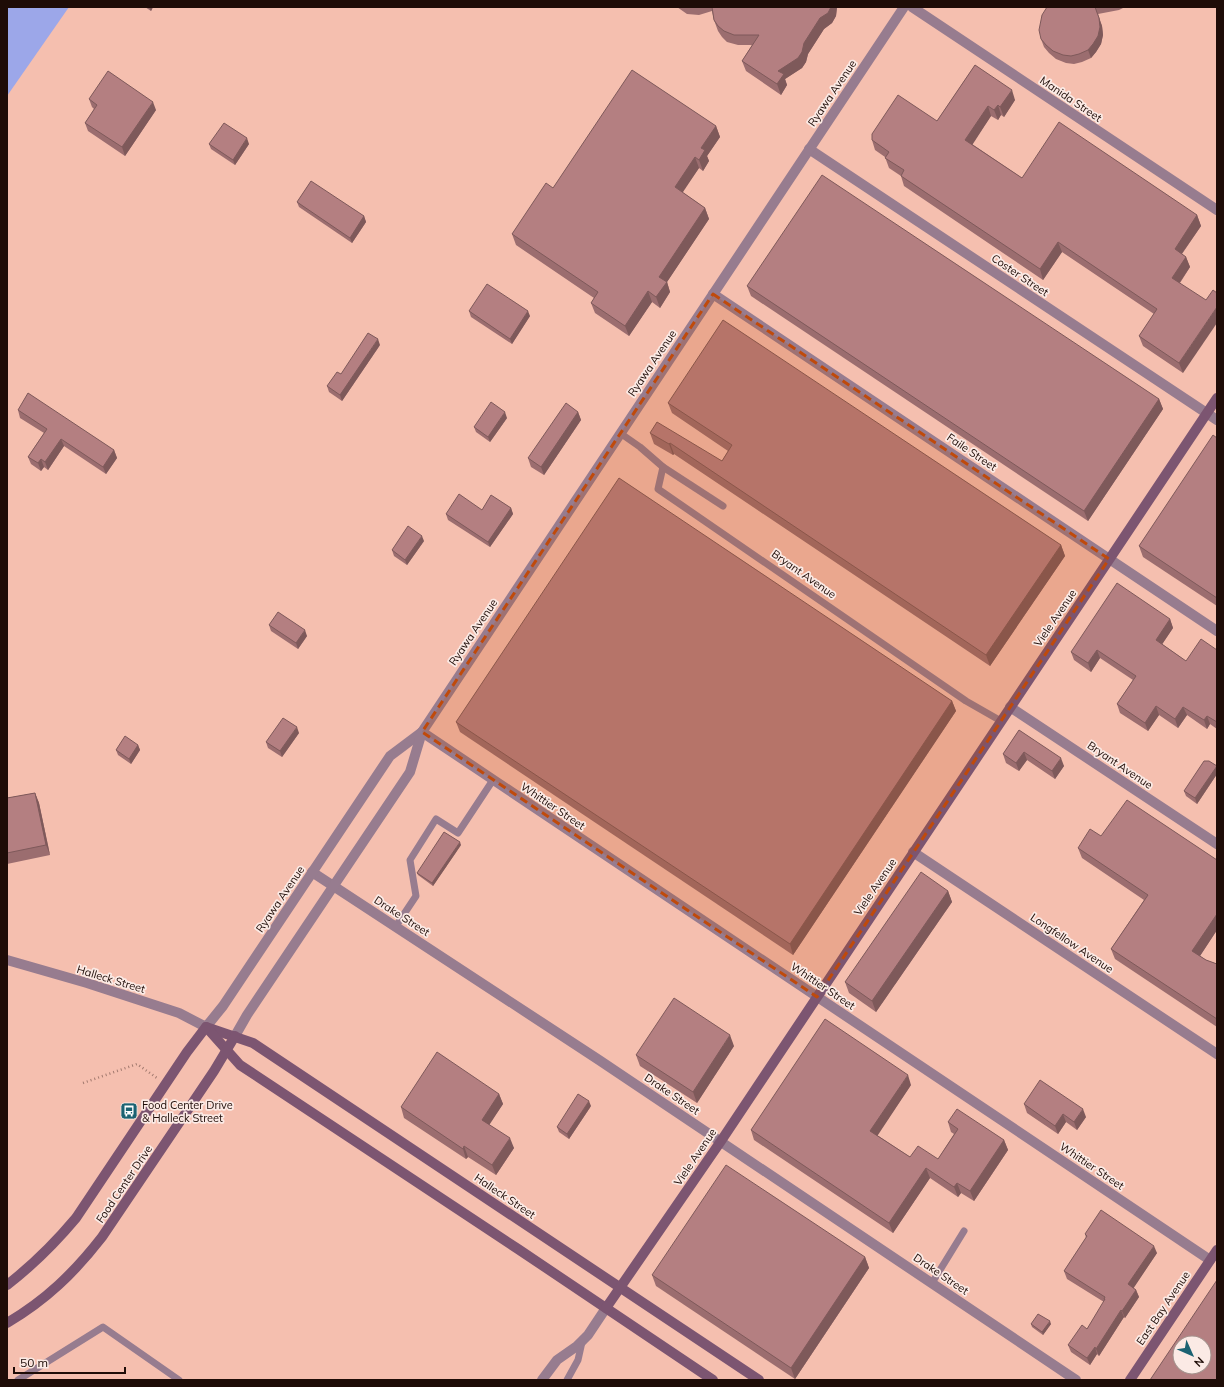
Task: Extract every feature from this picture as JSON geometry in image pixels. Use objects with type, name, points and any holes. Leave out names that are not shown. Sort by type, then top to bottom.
[{"type":"main road","name":"Viele Avenue","points":[[606,1308],[721,1141],[1217,398]]},
{"type":"main road","name":"Halleck Street","points":[[206,1027],[254,1043],[758,1380]]},
{"type":"main road","points":[[206,1027],[240,1065],[713,1380]]},
{"type":"main road","name":"Food Center Drive","points":[[7,1285],[41,1257],[76,1218],[206,1027]]},
{"type":"main road","name":"Food Center Drive","points":[[7,1323],[42,1300],[64,1282],[84,1260],[116,1218],[235,1036]]},
{"type":"main road","name":"East Bay Avenue","points":[[1130,1380],[1217,1250]]},
{"type":"street","name":"Ryawa Avenue","points":[[235,1036],[247,1015],[410,772],[422,732],[904,7]]},
{"type":"street","name":"Manida Street","points":[[912,7],[1217,210]]},
{"type":"street","name":"Coster Street","points":[[809,149],[1217,420]]},
{"type":"street","name":"Faile Street","points":[[713,294],[1217,631]]},
{"type":"street","name":"Bryant Avenue","points":[[1010,707],[1217,844]]},
{"type":"street","name":"Ryawa Avenue","points":[[206,1027],[223,1006],[390,756],[422,732]]},
{"type":"street","name":"Whittier Street","points":[[422,732],[1210,1260]]},
{"type":"street","name":"Longfellow Avenue","points":[[913,852],[1217,1054]]},
{"type":"street","name":"Drake Street","points":[[312,872],[334,885],[721,1141],[1076,1380]]},
{"type":"street","name":"Halleck Street","points":[[7,960],[87,983],[179,1013],[206,1027]]},
{"type":"street","name":"Viele Avenue","points":[[542,1380],[557,1360],[582,1342],[606,1308]]},
{"type":"lane","points":[[620,433],[640,447],[663,467],[723,506]]},
{"type":"lane","name":"Bryant Avenue","points":[[663,467],[658,489],[960,696],[1001,721]]},
{"type":"lane","points":[[396,926],[416,896],[410,860],[436,819],[458,833],[493,780]]},
{"type":"lane","points":[[932,1283],[964,1231]]},
{"type":"lane","points":[[18,1380],[102,1327],[179,1380]]},
{"type":"lane","points":[[567,1380],[578,1360],[582,1342]]},
{"type":"path","points":[[83,1083],[138,1064],[166,1084]]},
{"type":"highlighted area","points":[[713,294],[1109,559],[817,997],[422,732]]},
{"type":"water","points":[[7,7],[69,7],[7,96]]},
{"type":"building","points":[[712,7],[831,7],[828,13],[820,18],[804,43],[802,52],[798,58],[778,71],[784,74],[777,84],[742,61],[759,35],[734,35],[724,31],[714,20]]},
{"type":"building","points":[[1047,7],[1095,7],[1099,18],[1100,27],[1098,36],[1088,50],[1071,56],[1053,51],[1046,45],[1041,39],[1039,30],[1042,15]]},
{"type":"building","points":[[975,65],[1012,90],[1000,107],[998,105],[994,110],[988,106],[965,140],[1022,178],[1059,122],[1197,215],[1175,249],[1186,257],[1172,278],[1206,300],[1213,290],[1217,293],[1217,307],[1179,363],[1139,336],[1157,309],[1058,242],[1040,269],[901,176],[904,170],[885,158],[889,152],[872,140],[872,134],[898,95],[937,121]]},
{"type":"building","points":[[632,70],[716,126],[701,148],[705,150],[699,160],[695,157],[675,187],[705,208],[659,277],[667,282],[656,297],[648,291],[625,326],[591,303],[598,292],[512,234],[546,183],[553,188]]},
{"type":"building","points":[[108,71],[153,102],[122,147],[85,123],[97,105],[89,99]]},
{"type":"building","points":[[224,123],[247,138],[233,160],[209,144]]},
{"type":"building","points":[[822,175],[1159,399],[1084,511],[747,286]]},
{"type":"building","points":[[311,181],[364,216],[350,238],[297,202]]},
{"type":"building","points":[[487,284],[528,311],[510,339],[469,311]]},
{"type":"building","points":[[723,320],[1061,545],[986,655],[670,443],[669,444],[650,433],[657,422],[722,461],[732,445],[668,403]]},
{"type":"building","points":[[368,333],[378,339],[340,395],[327,386],[337,372],[341,374]]},
{"type":"building","points":[[28,393],[114,450],[103,467],[61,439],[45,462],[41,459],[38,463],[28,457],[47,429],[18,410]]},
{"type":"building","points":[[491,402],[505,412],[488,437],[474,427]]},
{"type":"building","points":[[566,403],[578,412],[541,467],[528,458]]},
{"type":"building","points":[[1213,435],[1217,438],[1217,598],[1139,546]]},
{"type":"building","points":[[619,478],[952,701],[790,944],[456,722]]},
{"type":"building","points":[[459,494],[482,510],[491,495],[511,508],[488,542],[446,514]]},
{"type":"building","points":[[408,526],[422,536],[405,560],[392,550]]},
{"type":"building","points":[[1117,583],[1170,619],[1156,640],[1186,661],[1201,639],[1217,650],[1217,722],[1207,716],[1204,720],[1183,707],[1175,719],[1156,706],[1145,723],[1117,704],[1136,676],[1097,650],[1088,663],[1071,652]]},
{"type":"building","points":[[278,612],[305,630],[296,643],[269,625]]},
{"type":"building","points":[[283,718],[297,727],[280,751],[266,742]]},
{"type":"building","points":[[1019,730],[1061,758],[1052,771],[1024,752],[1016,763],[1003,754]]},
{"type":"building","points":[[125,736],[138,745],[129,759],[116,750]]},
{"type":"building","points":[[1204,761],[1209,761],[1217,766],[1195,798],[1184,791]]},
{"type":"building","points":[[35,793],[46,845],[7,853],[7,798]]},
{"type":"building","points":[[1127,800],[1217,860],[1217,914],[1192,951],[1206,960],[1217,964],[1217,1019],[1111,949],[1148,895],[1078,848],[1090,829],[1101,836]]},
{"type":"building","points":[[444,832],[460,842],[432,883],[417,873]]},
{"type":"building","points":[[921,872],[948,891],[872,1001],[845,982]]},
{"type":"building","points":[[674,998],[730,1035],[693,1092],[636,1055]]},
{"type":"building","points":[[825,1019],[908,1075],[870,1131],[910,1157],[918,1146],[938,1159],[958,1129],[948,1122],[957,1109],[1004,1140],[970,1191],[957,1183],[954,1187],[926,1168],[889,1223],[751,1130]]},
{"type":"building","points":[[437,1052],[499,1094],[482,1120],[510,1138],[492,1165],[464,1146],[463,1149],[401,1107]]},
{"type":"building","points":[[1040,1080],[1083,1109],[1074,1122],[1063,1114],[1055,1126],[1024,1104]]},
{"type":"building","points":[[578,1094],[589,1101],[567,1134],[557,1127]]},
{"type":"building","points":[[726,1165],[865,1257],[791,1368],[652,1275]]},
{"type":"building","points":[[1101,1210],[1154,1246],[1128,1284],[1136,1290],[1096,1349],[1095,1347],[1087,1358],[1068,1345],[1082,1325],[1087,1329],[1105,1297],[1064,1271],[1087,1236],[1085,1234]]},
{"type":"building","points":[[1217,1280],[1217,1380],[1150,1380],[1172,1347],[1172,1375],[1212,1375],[1212,1335],[1180,1335]]},
{"type":"building","points":[[1038,1314],[1050,1321],[1042,1332],[1031,1324]]},
{"type":"place","name":"Food Center Drive & Halleck Street","points":[[129,1111]]}]
